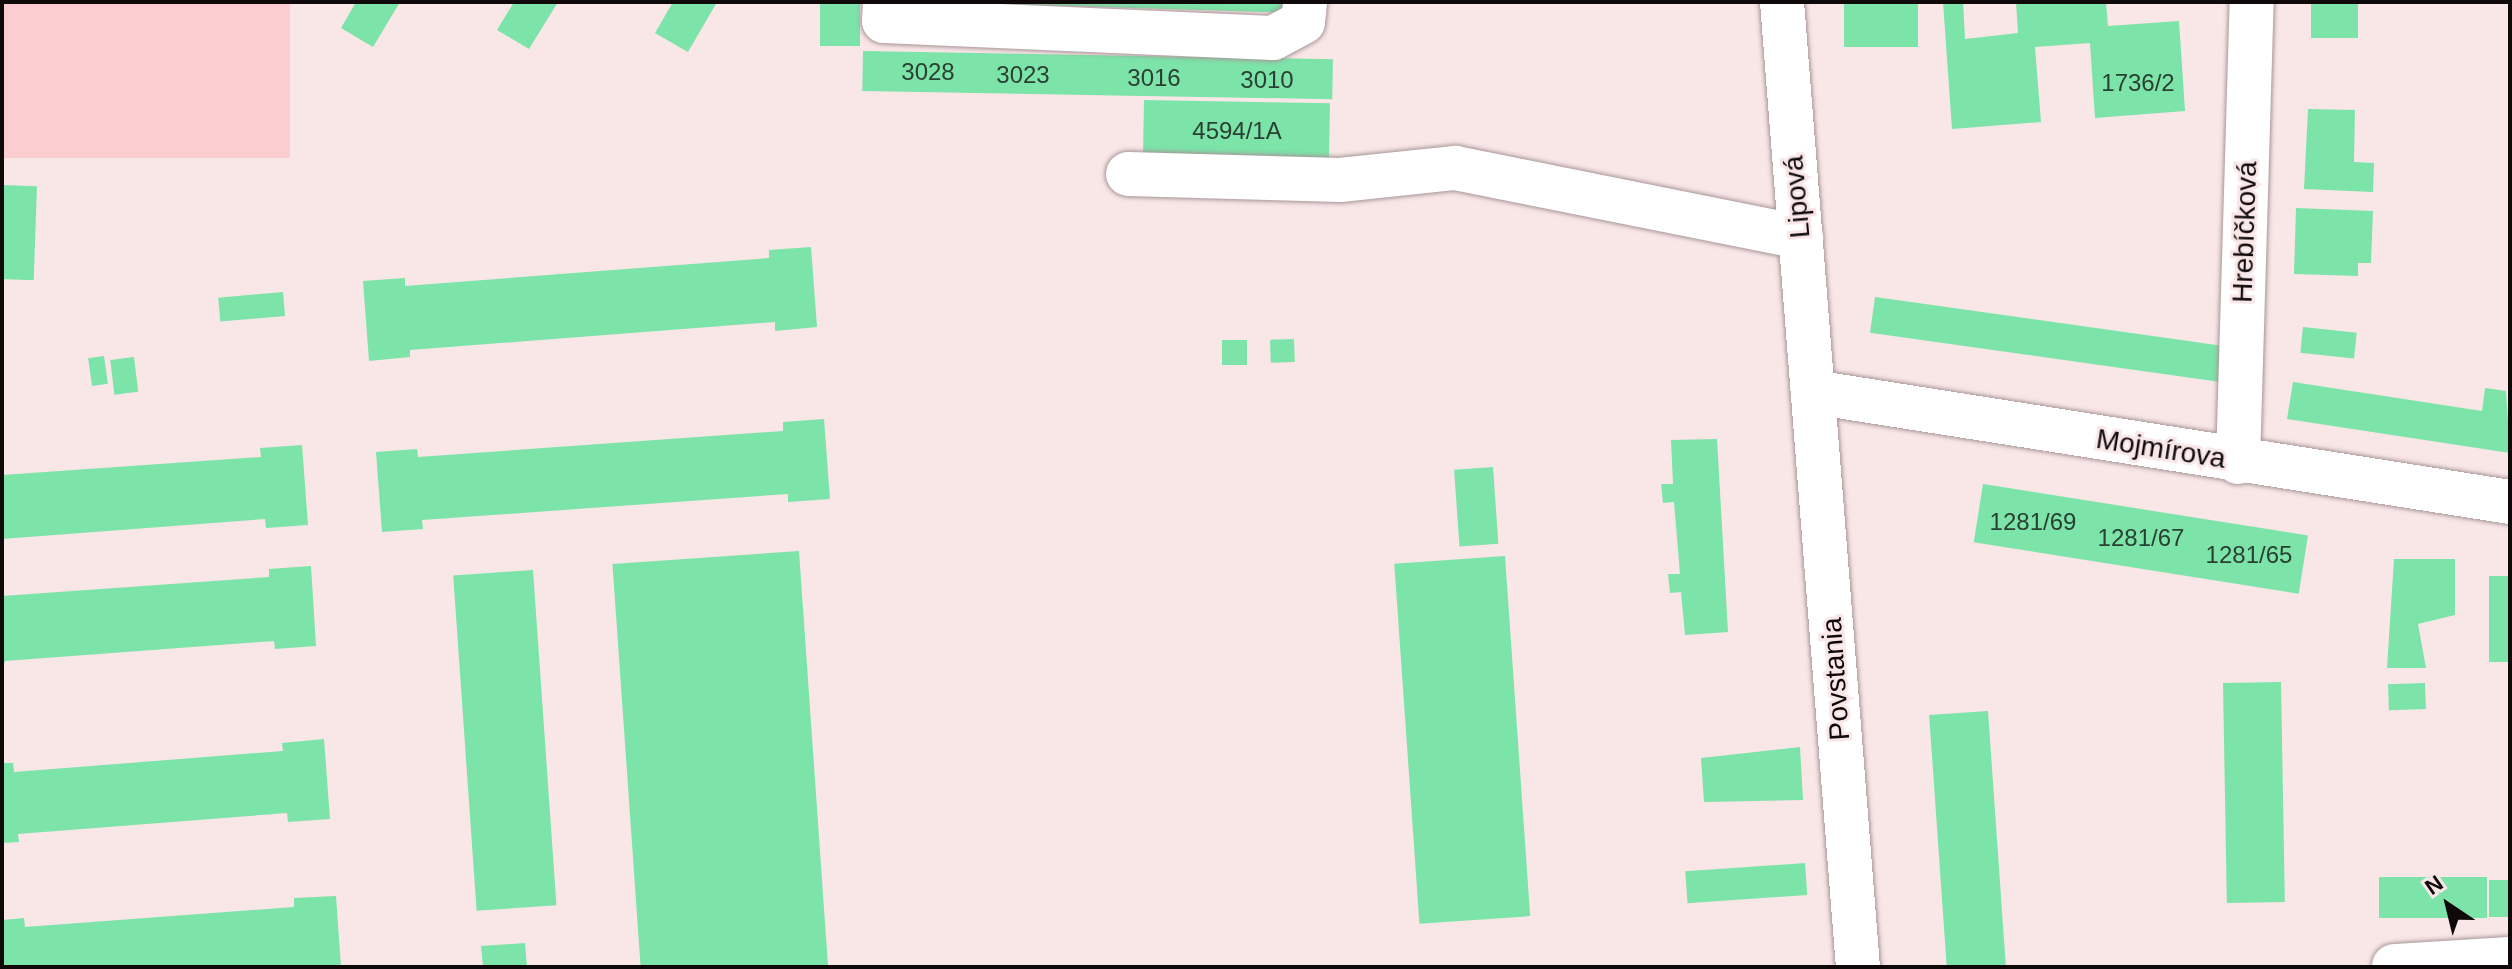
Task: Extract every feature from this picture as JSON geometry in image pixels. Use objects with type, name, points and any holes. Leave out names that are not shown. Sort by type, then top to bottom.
[{"type":"street","points":[[885,2],[884,21],[1273,38],[1303,22],[1305,2]]},
{"type":"street","name":"Lipová","points":[[1782,2],[1813,392]]},
{"type":"street","name":"Hrebíčková","points":[[2238,462],[2252,2]]},
{"type":"street","points":[[1128,174],[1340,180],[1455,168],[1801,237]]},
{"type":"street","name":"Mojmírova","points":[[1813,392],[2238,462],[2510,502]]},
{"type":"street","name":"Povstania","points":[[1813,392],[1858,967]]},
{"type":"street","points":[[2394,966],[2510,959]]},
{"type":"shaded area","points":[[2,2],[290,2],[290,158],[2,158]]},
{"type":"building","points":[[356,2],[400,2],[373,47],[341,28]]},
{"type":"building","points":[[514,2],[558,2],[529,49],[497,30]]},
{"type":"building","points":[[673,2],[717,2],[688,52],[655,33]]},
{"type":"building","points":[[820,2],[860,2],[860,46],[820,46]]},
{"type":"building","points":[[938,2],[1297,2],[1296,13]]},
{"type":"building","points":[[1844,2],[1918,2],[1918,47],[1844,47]]},
{"type":"building","points":[[1943,2],[1963,2],[1965,39],[2018,33],[2016,2],[2106,2],[2108,26],[2179,21],[2185,111],[2095,118],[2090,43],[2035,47],[2041,122],[1952,129]]},
{"type":"building","points":[[2311,2],[2358,2],[2358,38],[2311,38]]},
{"type":"building","points":[[863,51],[1333,59],[1332,99],[862,91]]},
{"type":"building","points":[[1144,100],[1330,103],[1329,160],[1143,157]]},
{"type":"building","points":[[2308,109],[2355,110],[2354,162],[2374,163],[2373,192],[2304,189]]},
{"type":"building","points":[[2,185],[37,186],[34,280],[2,279]]},
{"type":"building","points":[[2296,208],[2373,211],[2371,263],[2358,263],[2358,276],[2294,274]]},
{"type":"building","points":[[811,247],[817,327],[775,331],[775,322],[410,350],[410,357],[369,361],[363,281],[405,278],[405,286],[769,258],[769,250]]},
{"type":"building","points":[[283,292],[285,316],[220,322],[218,298]]},
{"type":"building","points":[[1875,297],[2224,346],[2219,382],[1870,333]]},
{"type":"building","points":[[2303,327],[2357,333],[2354,359],[2300,353]]},
{"type":"building","points":[[1294,339],[1295,362],[1271,363],[1270,340]]},
{"type":"building","points":[[1222,340],[1247,340],[1247,365],[1222,365]]},
{"type":"building","points":[[104,356],[108,384],[92,386],[88,358]]},
{"type":"building","points":[[134,357],[138,392],[114,395],[110,360]]},
{"type":"building","points":[[2293,382],[2482,411],[2485,388],[2506,391],[2510,453],[2287,419]]},
{"type":"building","points":[[824,419],[830,499],[788,502],[788,494],[422,520],[423,529],[382,532],[376,452],[417,449],[418,457],[783,431],[783,422]]},
{"type":"building","points":[[1717,439],[1728,632],[1685,635],[1681,592],[1670,593],[1668,574],[1680,574],[1674,502],[1663,503],[1661,484],[1673,484],[1671,440]]},
{"type":"building","points":[[302,445],[308,525],[266,528],[265,519],[2,539],[2,475],[261,457],[260,448]]},
{"type":"building","points":[[1493,467],[1498,544],[1459,547],[1454,470]]},
{"type":"building","points":[[1983,484],[2308,535],[2299,594],[1974,542]]},
{"type":"building","points":[[799,551],[828,967],[641,967],[612,564]]},
{"type":"building","points":[[1505,556],[1530,916],[1419,924],[1394,564]]},
{"type":"building","points":[[2394,559],[2455,559],[2455,615],[2418,624],[2426,668],[2387,668]]},
{"type":"building","points":[[311,566],[316,646],[275,649],[274,641],[5,661],[2,669],[2,596],[269,577],[269,569]]},
{"type":"building","points":[[533,570],[556,905],[477,911],[453,576]]},
{"type":"building","points":[[2489,576],[2510,576],[2510,662],[2489,662]]},
{"type":"building","points":[[2281,682],[2285,902],[2227,903],[2223,683]]},
{"type":"building","points":[[2425,683],[2426,709],[2389,710],[2388,684]]},
{"type":"building","points":[[1988,711],[2006,967],[1947,967],[1929,715]]},
{"type":"building","points":[[324,739],[330,819],[288,822],[287,813],[18,834],[19,842],[2,843],[2,763],[13,763],[14,772],[283,751],[282,743]]},
{"type":"building","points":[[1800,747],[1803,800],[1704,802],[1701,758]]},
{"type":"building","points":[[1805,863],[1807,895],[1688,903],[1685,871]]},
{"type":"building","points":[[2379,877],[2487,877],[2487,918],[2379,918]]},
{"type":"building","points":[[2489,880],[2510,880],[2510,917],[2489,917]]},
{"type":"building","points":[[336,896],[341,967],[2,967],[2,920],[24,918],[25,927],[294,907],[294,898]]},
{"type":"building","points":[[525,943],[527,967],[483,967],[481,946]]}]
